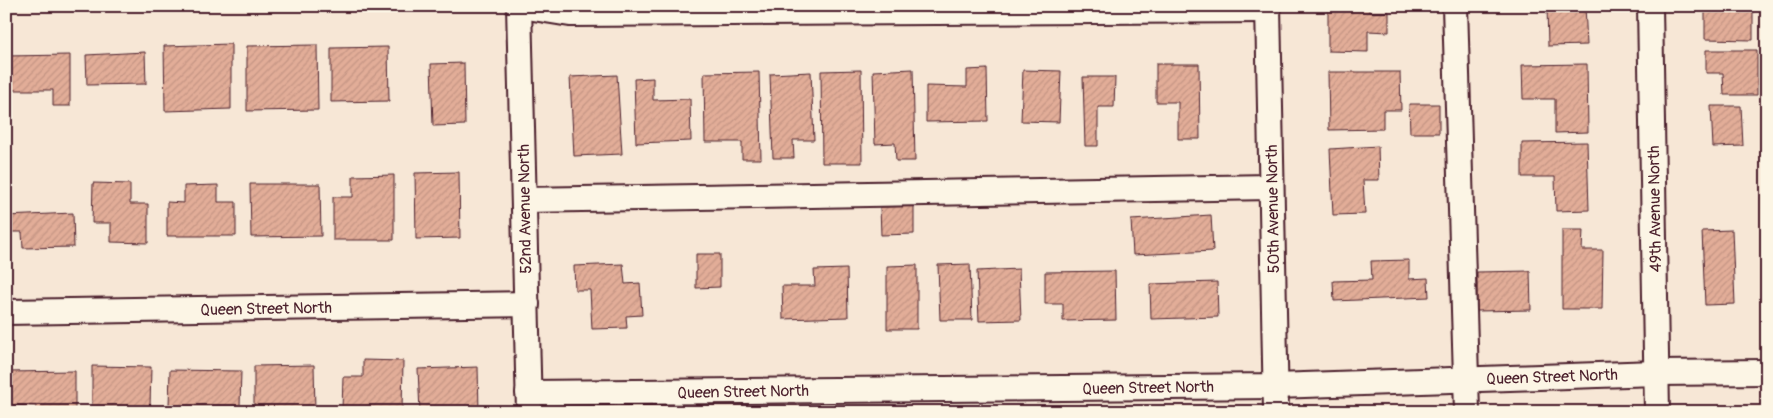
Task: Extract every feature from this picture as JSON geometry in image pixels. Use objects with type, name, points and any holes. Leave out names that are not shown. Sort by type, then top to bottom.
[{"type":"street","points":[[520,6],[570,14],[1268,8]]},
{"type":"street","name":"52nd Avenue North","points":[[520,6],[528,402]]},
{"type":"street","points":[[1455,6],[1467,412]]},
{"type":"street","name":"49th Avenue North","points":[[1650,6],[1657,412]]},
{"type":"street","name":"50th Avenue North","points":[[1268,8],[1276,412]]},
{"type":"street","points":[[524,200],[1272,187]]},
{"type":"street","name":"Queen Street North","points":[[6,312],[526,304]]},
{"type":"street","name":"Queen Street North","points":[[528,402],[1275,386],[1656,373],[1767,372]]},
{"type":"building","points":[[1328,6],[1369,6],[1369,12],[1389,12],[1389,32],[1368,31],[1368,52],[1328,51]]},
{"type":"building","points":[[1547,6],[1585,6],[1587,45],[1548,46]]},
{"type":"building","points":[[1721,6],[1753,6],[1753,40],[1705,39],[1705,8],[1721,8]]},
{"type":"building","points":[[231,44],[231,109],[165,111],[164,46]]},
{"type":"building","points":[[317,45],[318,110],[247,111],[247,46]]},
{"type":"building","points":[[388,47],[389,101],[331,102],[331,48]]},
{"type":"building","points":[[1706,50],[1757,50],[1757,95],[1724,95],[1723,73],[1706,73]]},
{"type":"building","points":[[145,52],[146,84],[87,85],[86,55]]},
{"type":"building","points":[[70,55],[70,106],[53,106],[53,90],[6,90],[6,56]]},
{"type":"building","points":[[464,63],[465,125],[433,126],[431,64]]},
{"type":"building","points":[[1156,64],[1199,64],[1200,139],[1178,139],[1178,102],[1156,102]]},
{"type":"building","points":[[1587,64],[1588,132],[1555,133],[1555,99],[1523,99],[1522,65]]},
{"type":"building","points":[[913,69],[915,161],[896,161],[895,143],[875,144],[873,71]]},
{"type":"building","points":[[987,69],[988,121],[926,122],[926,86],[967,87],[967,70]]},
{"type":"building","points":[[861,70],[862,163],[822,163],[821,71]]},
{"type":"building","points":[[1023,70],[1061,71],[1059,122],[1021,121]]},
{"type":"building","points":[[759,72],[761,159],[742,159],[742,142],[705,142],[704,73]]},
{"type":"building","points":[[811,72],[814,140],[793,140],[794,158],[773,158],[770,74]]},
{"type":"building","points":[[1328,72],[1400,72],[1401,110],[1383,110],[1383,129],[1329,130]]},
{"type":"building","points":[[617,75],[622,154],[574,156],[570,77]]},
{"type":"building","points":[[1083,77],[1115,77],[1114,107],[1098,107],[1098,146],[1085,146]]},
{"type":"building","points":[[653,78],[653,100],[690,99],[691,141],[636,143],[634,79]]},
{"type":"building","points":[[1409,104],[1439,104],[1439,133],[1410,133]]},
{"type":"building","points":[[1711,106],[1741,106],[1743,146],[1713,147]]},
{"type":"building","points":[[1587,142],[1589,210],[1556,211],[1555,177],[1522,177],[1522,143]]},
{"type":"building","points":[[1378,146],[1379,180],[1363,180],[1365,214],[1333,215],[1330,149]]},
{"type":"building","points":[[459,172],[460,238],[416,239],[415,173]]},
{"type":"building","points":[[394,175],[394,240],[333,240],[333,197],[353,197],[353,176]]},
{"type":"building","points":[[93,183],[130,184],[130,204],[148,204],[148,243],[111,242],[111,223],[92,223]]},
{"type":"building","points":[[250,184],[320,184],[321,236],[251,237]]},
{"type":"building","points":[[218,185],[218,202],[236,202],[236,236],[167,236],[167,202],[184,203],[184,186]]},
{"type":"building","points":[[914,206],[914,234],[881,235],[880,207]]},
{"type":"building","points":[[73,213],[74,247],[23,248],[22,232],[6,232],[6,216]]},
{"type":"building","points":[[1211,215],[1213,251],[1133,255],[1131,220]]},
{"type":"building","points":[[1562,230],[1583,230],[1582,250],[1603,250],[1602,309],[1562,309]]},
{"type":"building","points":[[1732,230],[1735,304],[1705,305],[1702,231]]},
{"type":"building","points":[[696,254],[720,254],[720,287],[696,288]]},
{"type":"building","points":[[1409,260],[1409,279],[1428,278],[1429,297],[1334,301],[1333,281],[1372,280],[1371,261]]},
{"type":"building","points":[[623,264],[625,284],[640,283],[642,315],[626,316],[627,328],[592,329],[590,290],[575,290],[574,266]]},
{"type":"building","points":[[970,264],[972,320],[940,320],[938,265]]},
{"type":"building","points":[[917,265],[917,329],[887,329],[887,266]]},
{"type":"building","points":[[847,269],[848,317],[783,319],[782,286],[815,286],[814,270]]},
{"type":"building","points":[[1019,269],[1021,320],[979,321],[977,271]]},
{"type":"building","points":[[1115,271],[1116,320],[1063,321],[1063,304],[1045,304],[1045,272]]},
{"type":"building","points":[[1530,271],[1531,310],[1477,311],[1477,272]]},
{"type":"building","points":[[1217,282],[1218,317],[1151,319],[1150,284]]},
{"type":"building","points":[[363,360],[403,361],[402,410],[342,409],[343,377],[363,377]]},
{"type":"building","points":[[314,365],[315,411],[254,412],[254,366]]},
{"type":"building","points":[[92,366],[151,367],[150,407],[92,407]]},
{"type":"building","points":[[478,367],[479,412],[420,412],[418,369]]},
{"type":"building","points":[[170,370],[241,371],[240,406],[169,406]]},
{"type":"building","points":[[75,371],[75,412],[36,412],[36,406],[7,405],[7,372]]}]
